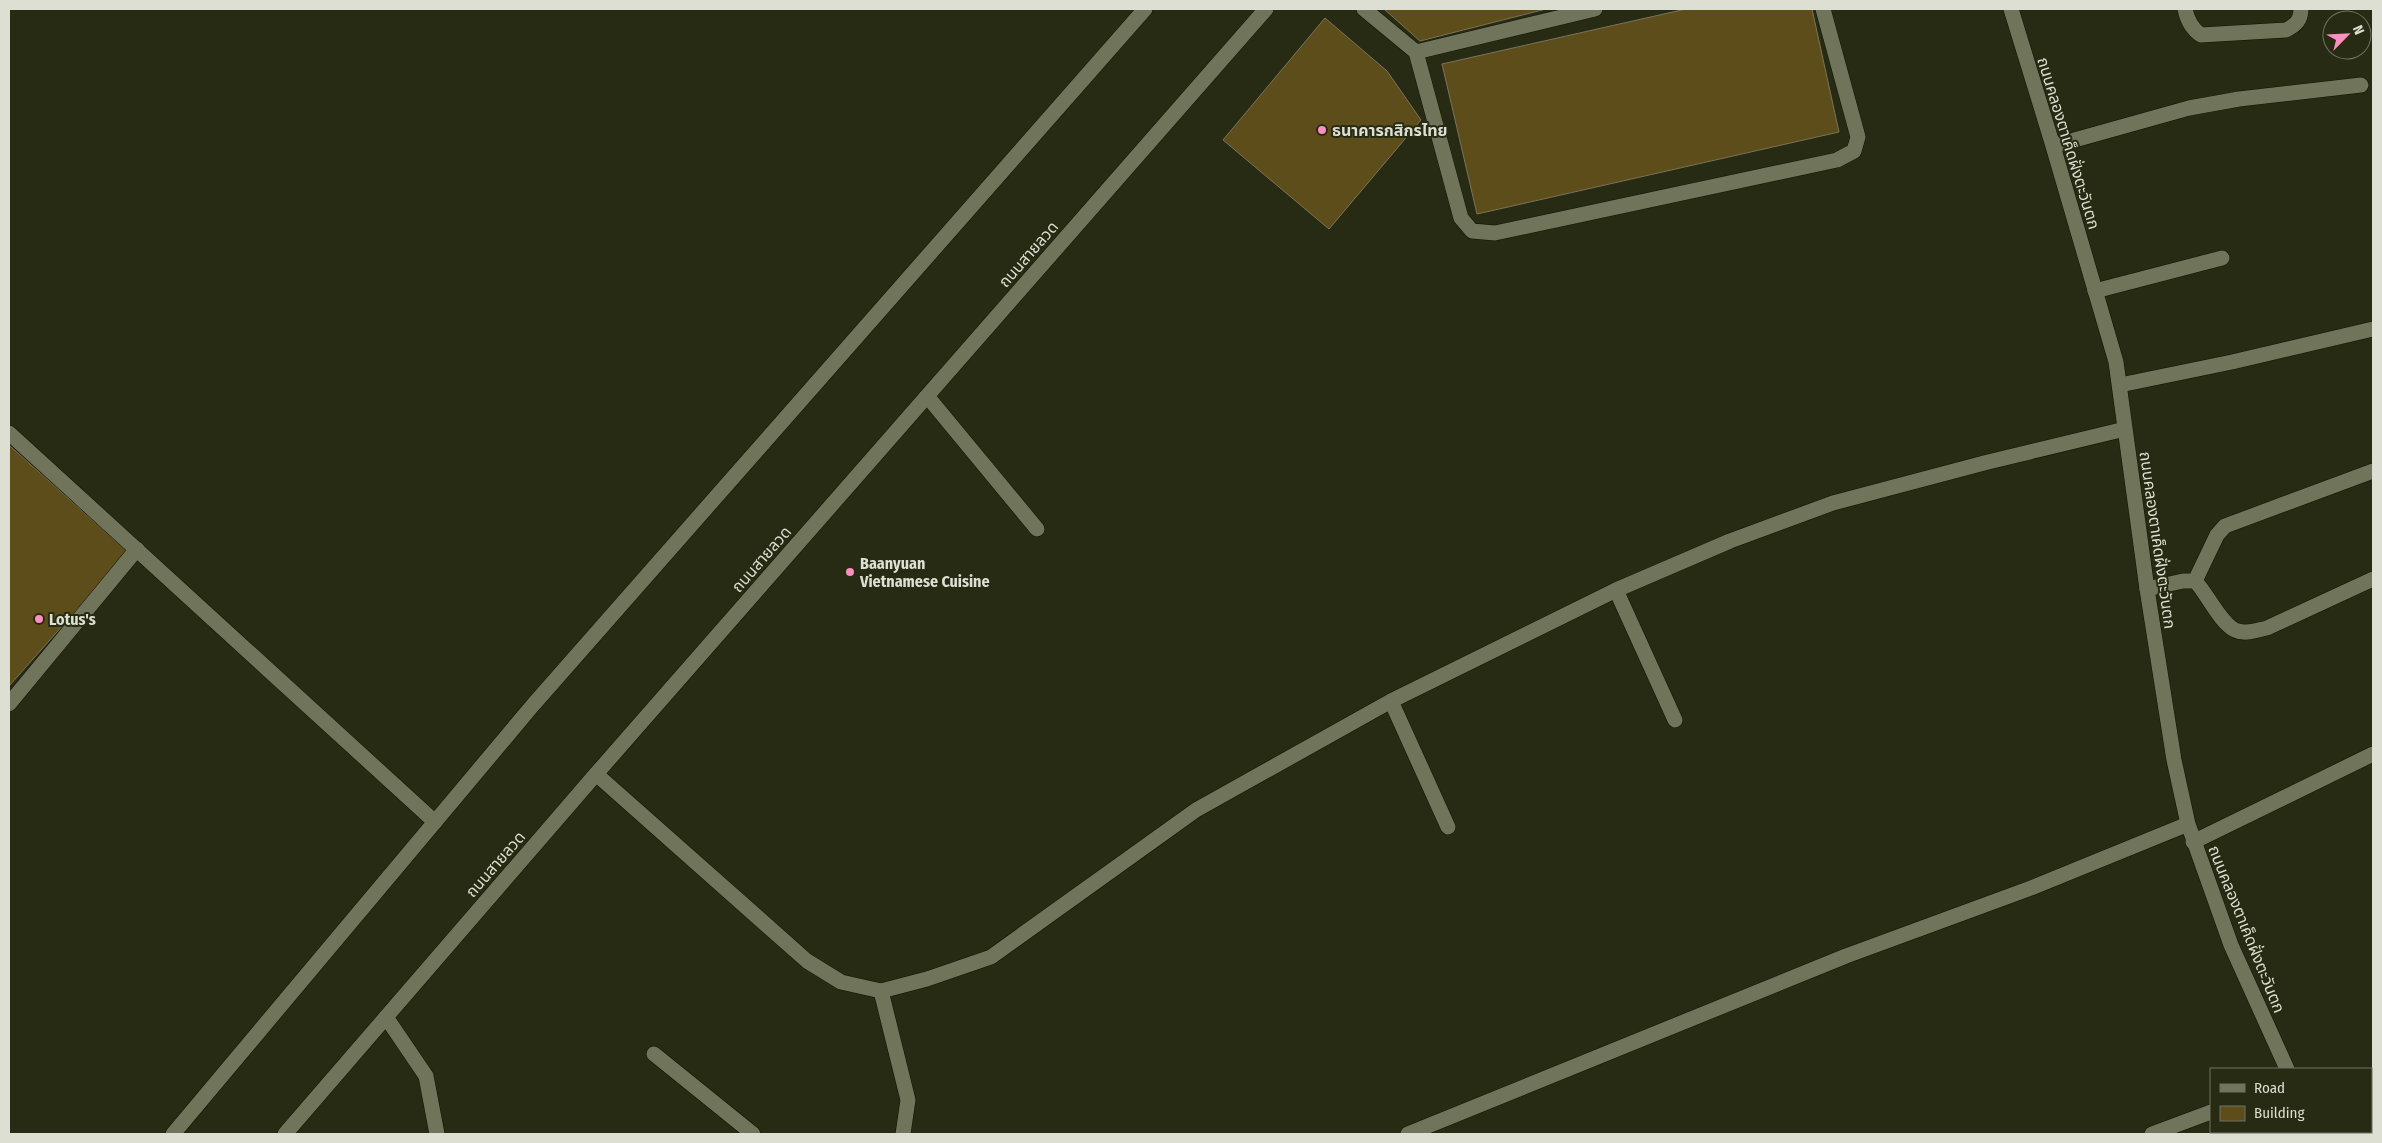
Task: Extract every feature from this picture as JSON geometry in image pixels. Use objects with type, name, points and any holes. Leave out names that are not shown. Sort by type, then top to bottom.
[{"type":"street","points":[[173,1134],[540,698],[1145,9]]},
{"type":"street","name":"ถนนสายลวด","points":[[285,1134],[596,774],[1266,9]]},
{"type":"street","points":[[1364,9],[1416,52],[1461,218],[1472,231],[1495,233],[1837,160],[1854,151],[1858,137],[1823,9]]},
{"type":"street","points":[[1416,52],[1595,9]]},
{"type":"street","name":"ถนนคลองตาเค็ดฝั่งตะวันตก","points":[[2010,9],[2053,146],[2116,362],[2147,589],[2174,760],[2188,824],[2231,945],[2287,1068]]},
{"type":"street","points":[[2185,9],[2195,31],[2201,35],[2286,30],[2295,26],[2301,17],[2301,9]]},
{"type":"street","points":[[2053,146],[2189,108],[2239,99],[2361,85]]},
{"type":"street","points":[[2095,291],[2222,258]]},
{"type":"street","points":[[2120,385],[2232,362],[2373,329]]},
{"type":"street","points":[[927,396],[1037,529]]},
{"type":"street","points":[[596,774],[807,961],[841,982],[881,992],[927,979],[991,957],[1196,810],[1391,701],[1616,590],[1730,541],[1833,503],[2125,429]]},
{"type":"street","points":[[9,433],[435,822]]},
{"type":"street","points":[[2195,581],[2217,535],[2226,526],[2373,471]]},
{"type":"street","points":[[9,704],[137,549]]},
{"type":"street","points":[[2195,581],[2223,619],[2235,630],[2248,632],[2267,628],[2373,579]]},
{"type":"street","points":[[2147,589],[2183,581],[2195,581]]},
{"type":"street","points":[[1616,590],[1675,720]]},
{"type":"street","points":[[1391,701],[1448,826]]},
{"type":"street","points":[[2193,842],[2373,754]]},
{"type":"street","points":[[1408,1134],[1846,956],[2030,888],[2188,824]]},
{"type":"street","points":[[881,992],[908,1100],[903,1134]]},
{"type":"street","points":[[386,1017],[426,1076],[437,1134]]},
{"type":"street","points":[[654,1054],[753,1134]]},
{"type":"street","points":[[2152,1134],[2210,1112]]},
{"type":"building","points":[[1384,9],[1546,9],[1420,41]]},
{"type":"building","points":[[1686,9],[1812,9],[1839,132],[1477,214],[1442,64]]},
{"type":"building","name":"ธนาคารกสิกรไทย","points":[[1325,18],[1387,71],[1421,120],[1329,229],[1223,140]]},
{"type":"building","name":"Lotus's","points":[[9,445],[128,552],[9,686]]},
{"type":"place","name":"ธนาคารกสิกรไทย","points":[[1322,130]]},
{"type":"place","name":"Baanyuan Vietnamese Cuisine","points":[[850,572]]},
{"type":"place","name":"Lotus's","points":[[39,619]]}]
